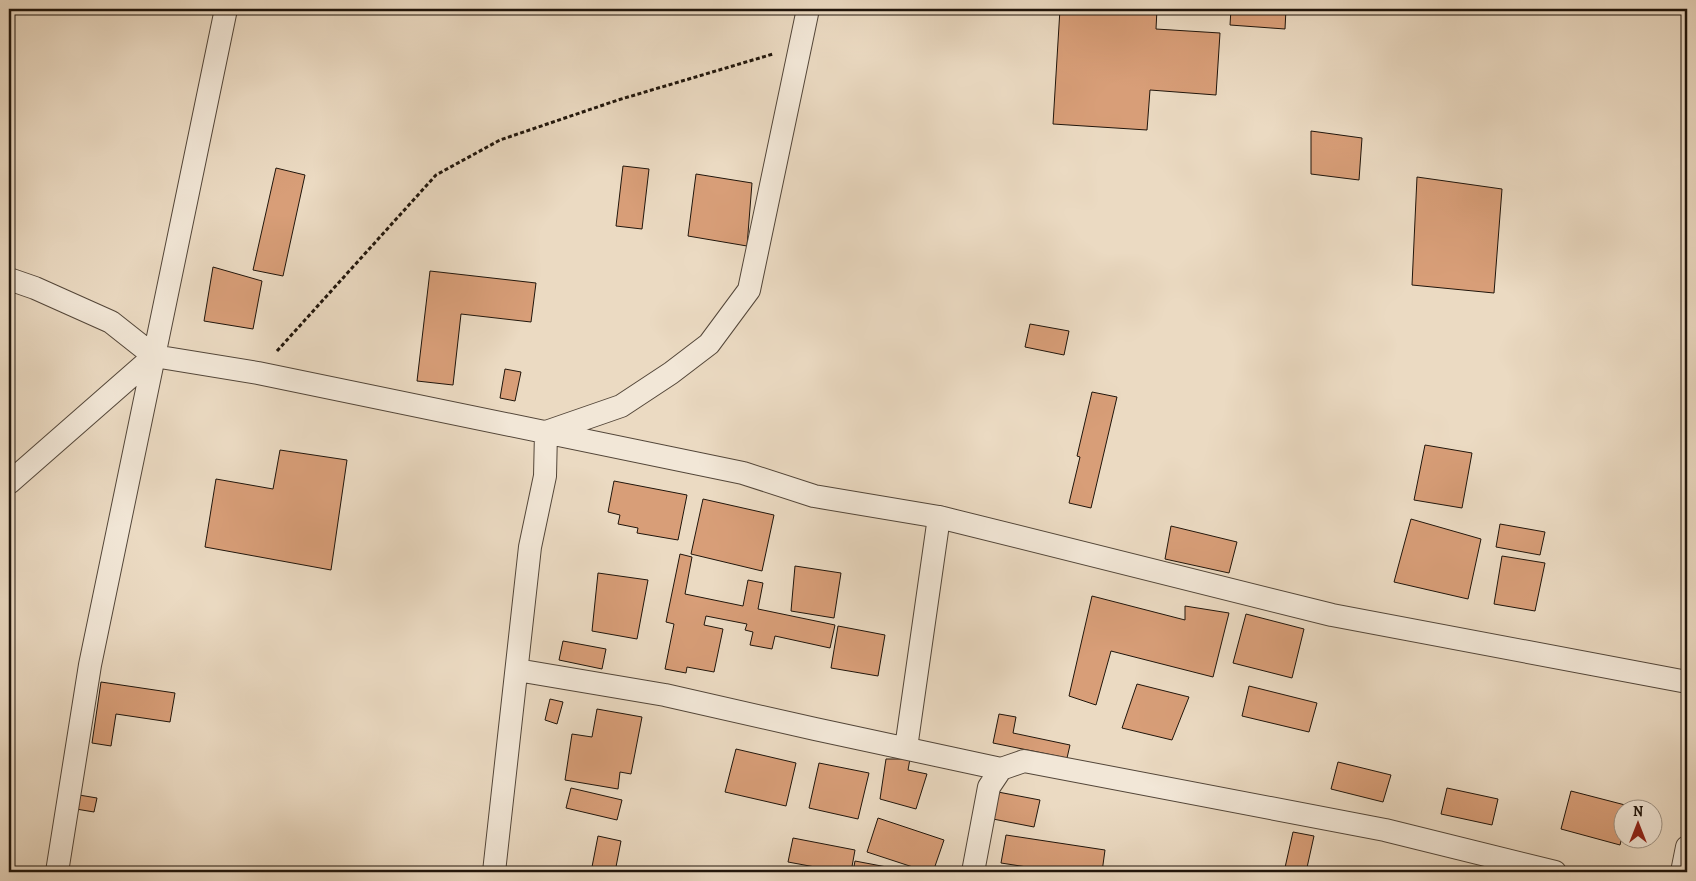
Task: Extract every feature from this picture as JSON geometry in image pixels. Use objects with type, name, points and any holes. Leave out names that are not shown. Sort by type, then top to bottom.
[{"type":"street","points":[[57,872],[90,664],[226,9]]},
{"type":"street","points":[[546,432],[621,406],[671,373],[709,344],[749,290],[808,9]]},
{"type":"street","points":[[9,279],[35,288],[111,322],[154,356],[258,373],[743,473],[814,496],[939,517],[1332,615],[1687,682]]},
{"type":"street","points":[[9,482],[154,356]]},
{"type":"street","points":[[494,872],[530,547],[545,476],[546,432]]},
{"type":"street","points":[[906,748],[939,517]]},
{"type":"street","points":[[517,670],[665,695],[1002,769],[1024,761],[1385,830],[1508,867],[1555,872]]},
{"type":"street","points":[[973,872],[989,787],[1002,769]]},
{"type":"street","points":[[1682,872],[1687,847]]},
{"type":"path","points":[[258,373],[318,304],[436,175],[500,140],[618,100],[799,46]]},
{"type":"building","points":[[1060,9],[1157,9],[1156,29],[1220,33],[1216,95],[1150,90],[1147,130],[1053,124]]},
{"type":"building","points":[[1231,9],[1286,9],[1285,29],[1230,25]]},
{"type":"building","points":[[1311,131],[1362,138],[1359,180],[1311,174]]},
{"type":"building","points":[[623,166],[649,169],[642,229],[616,226]]},
{"type":"building","points":[[276,168],[305,175],[283,276],[253,270]]},
{"type":"building","points":[[696,174],[752,183],[747,246],[688,236]]},
{"type":"building","points":[[1417,177],[1502,189],[1494,293],[1412,285]]},
{"type":"building","points":[[213,267],[262,281],[253,329],[204,321]]},
{"type":"building","points":[[430,271],[536,283],[531,322],[461,314],[453,385],[417,381]]},
{"type":"building","points":[[1030,324],[1069,331],[1064,355],[1025,347]]},
{"type":"building","points":[[505,369],[521,372],[515,401],[500,398]]},
{"type":"building","points":[[1092,392],[1117,397],[1091,508],[1069,503],[1080,457],[1077,456]]},
{"type":"building","points":[[1425,445],[1472,453],[1462,508],[1414,500]]},
{"type":"building","points":[[280,450],[347,460],[331,570],[205,547],[216,479],[273,489]]},
{"type":"building","points":[[614,481],[687,495],[678,540],[637,533],[638,528],[618,524],[620,515],[608,512]]},
{"type":"building","points":[[703,499],[774,515],[762,571],[691,554]]},
{"type":"building","points":[[1411,519],[1481,539],[1468,599],[1394,582]]},
{"type":"building","points":[[1500,524],[1545,532],[1540,555],[1496,547]]},
{"type":"building","points":[[1171,526],[1237,542],[1229,573],[1165,559]]},
{"type":"building","points":[[680,554],[692,557],[685,594],[743,606],[748,580],[763,583],[758,609],[835,625],[830,648],[775,636],[772,649],[750,645],[753,632],[745,630],[747,624],[706,616],[704,625],[723,629],[714,672],[687,667],[686,673],[665,669],[674,624],[666,622]]},
{"type":"building","points":[[1502,556],[1545,563],[1535,611],[1494,604]]},
{"type":"building","points":[[795,566],[841,573],[834,618],[791,611]]},
{"type":"building","points":[[598,573],[648,580],[637,639],[592,631]]},
{"type":"building","points":[[1092,596],[1185,620],[1185,606],[1229,613],[1213,677],[1111,651],[1096,705],[1069,696]]},
{"type":"building","points":[[1246,614],[1304,629],[1292,678],[1233,663]]},
{"type":"building","points":[[838,626],[885,635],[878,676],[831,668]]},
{"type":"building","points":[[563,641],[606,649],[602,669],[559,660]]},
{"type":"building","points":[[101,682],[175,693],[170,722],[116,714],[111,746],[92,743]]},
{"type":"building","points":[[1137,684],[1189,697],[1172,740],[1122,728]]},
{"type":"building","points":[[1249,686],[1317,703],[1309,732],[1242,716]]},
{"type":"building","points":[[550,699],[563,702],[557,724],[545,720]]},
{"type":"building","points":[[597,709],[642,717],[631,774],[620,772],[618,789],[565,780],[572,734],[592,737]]},
{"type":"building","points":[[999,714],[1016,717],[1013,733],[1070,745],[1067,758],[993,743]]},
{"type":"building","points":[[736,749],[796,763],[786,806],[725,792]]},
{"type":"building","points":[[886,759],[910,759],[908,770],[927,774],[916,809],[880,799]]},
{"type":"building","points":[[1338,762],[1391,775],[1383,802],[1331,789]]},
{"type":"building","points":[[819,763],[869,773],[858,819],[809,808]]},
{"type":"building","points":[[571,788],[622,800],[617,820],[566,808]]},
{"type":"building","points":[[1447,788],[1498,799],[1492,825],[1441,814]]},
{"type":"building","points":[[1571,791],[1614,802],[1614,843],[1561,829]]},
{"type":"building","points":[[998,792],[1040,800],[1034,827],[993,819]]},
{"type":"building","points":[[79,795],[97,798],[94,812],[76,809]]},
{"type":"building","points":[[878,818],[944,840],[933,872],[867,852]]},
{"type":"building","points":[[1293,832],[1314,836],[1306,872],[1284,872]]},
{"type":"building","points":[[1006,835],[1105,850],[1102,872],[1059,872],[1001,863]]},
{"type":"building","points":[[598,836],[621,841],[615,872],[591,872]]},
{"type":"building","points":[[793,838],[855,850],[851,872],[788,862]]},
{"type":"building","points":[[855,861],[892,868],[891,872],[853,872]]}]
